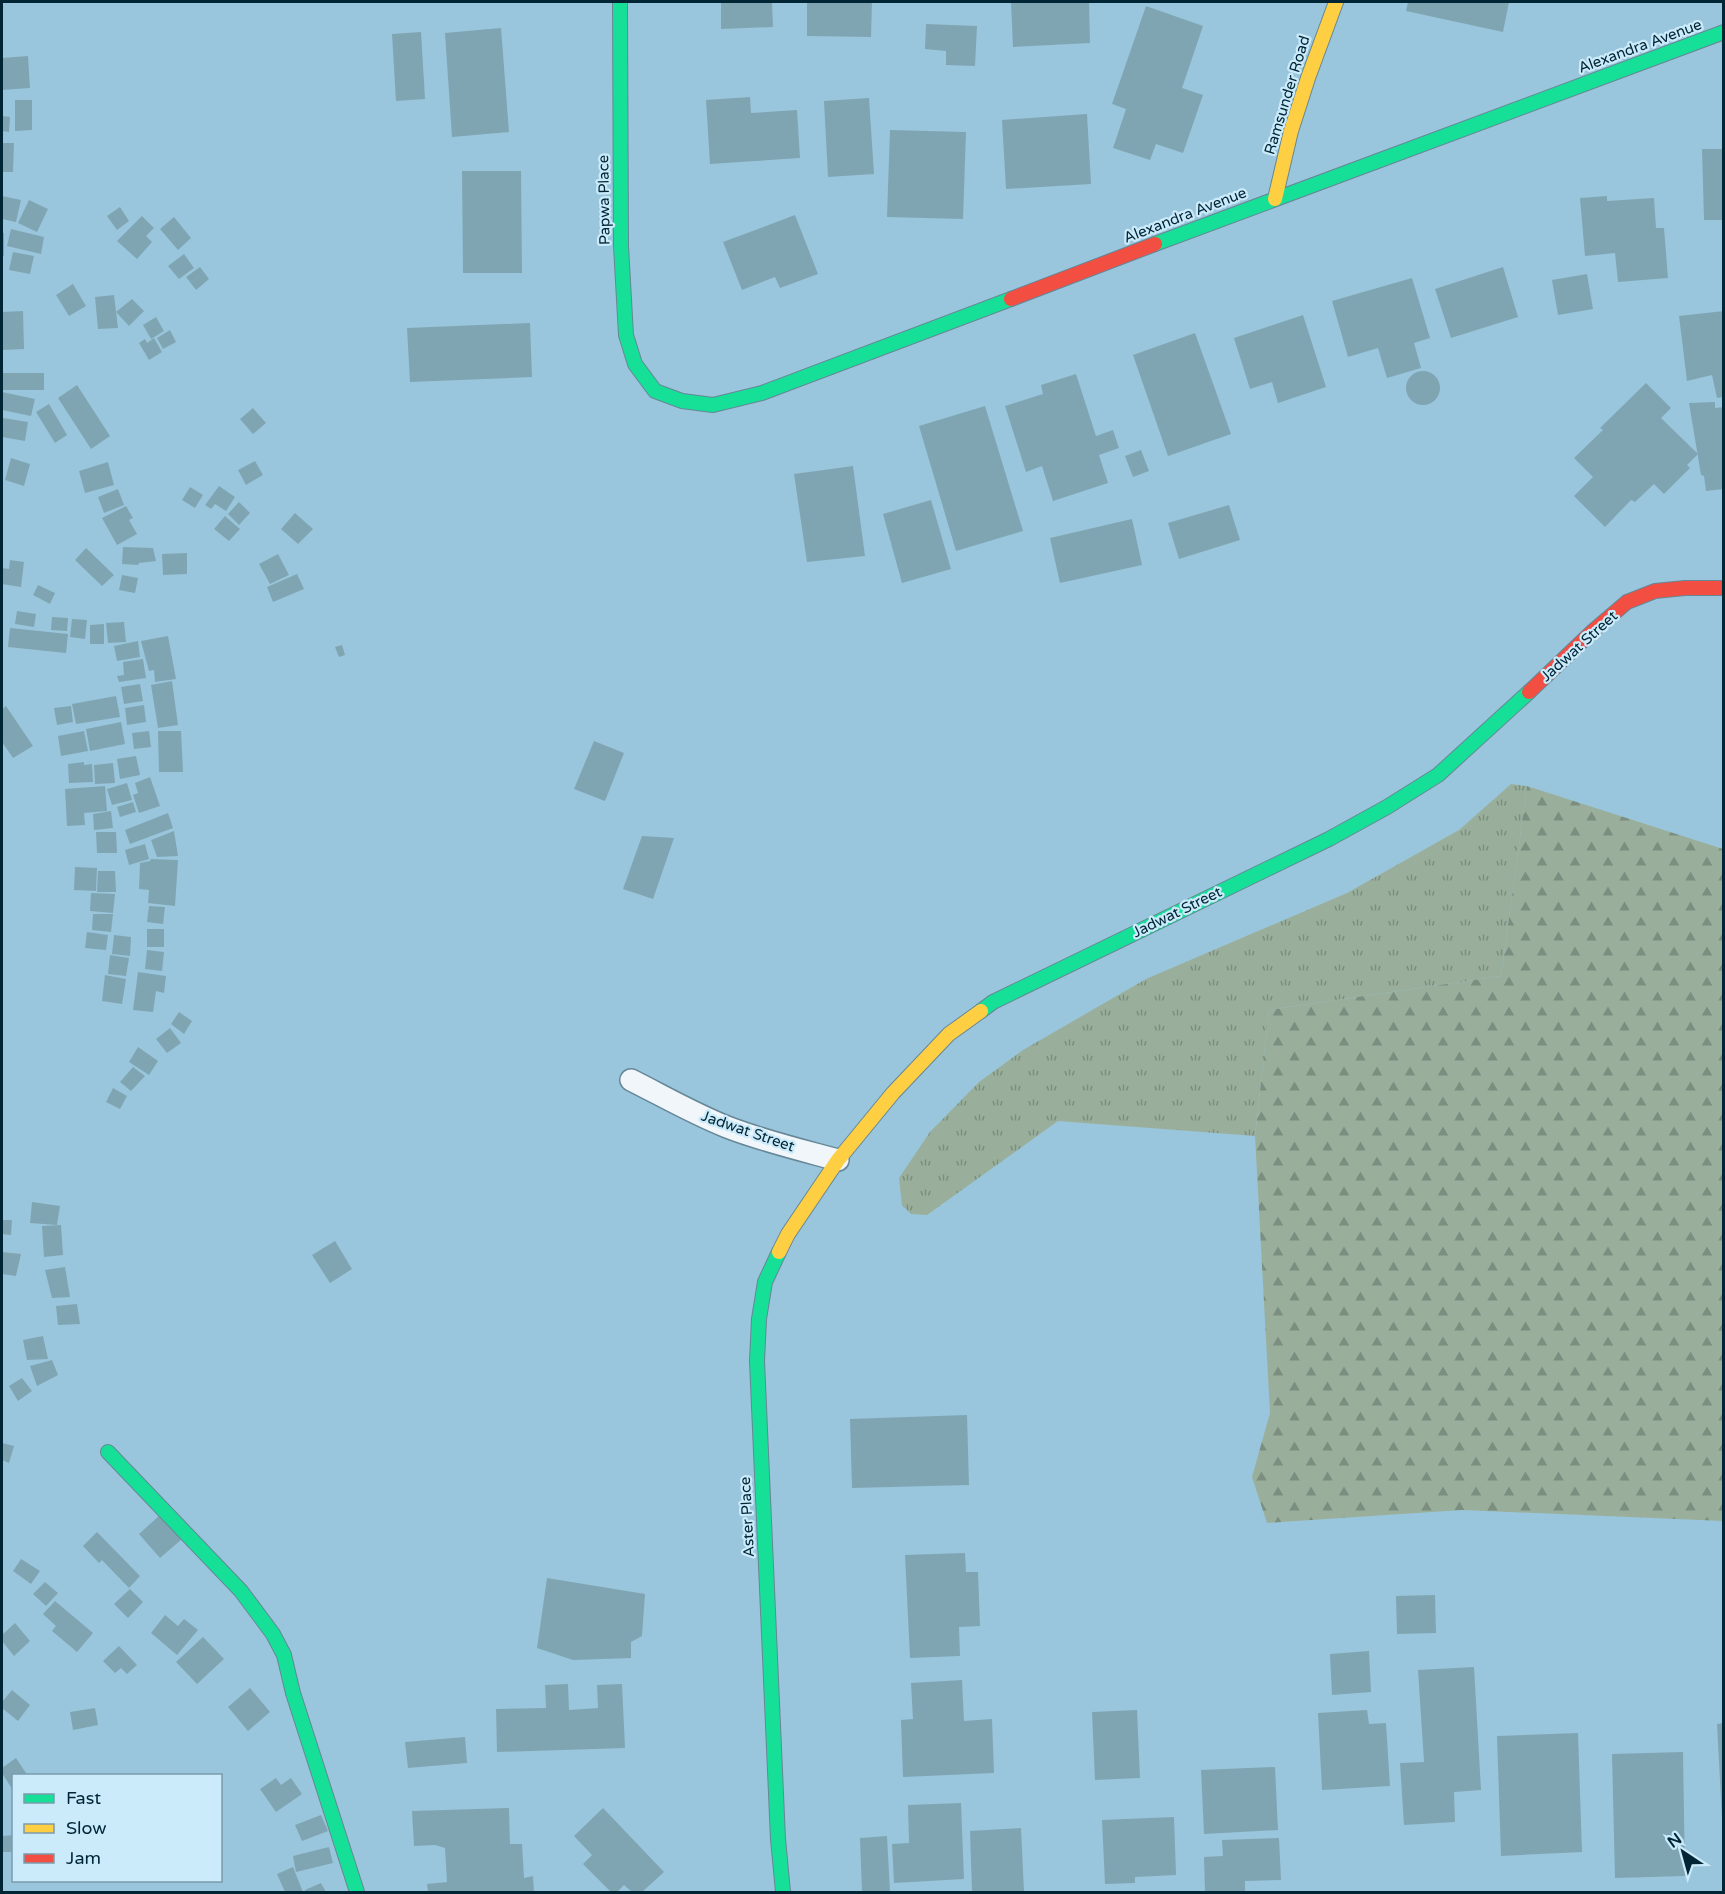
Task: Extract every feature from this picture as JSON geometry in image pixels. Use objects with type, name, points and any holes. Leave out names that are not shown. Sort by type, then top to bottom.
[{"type":"street","name":"Papwa Place","points":[[620,2],[621,246],[626,335],[635,364],[655,391]]},
{"type":"street","name":"Ramsunder Road","points":[[1275,199],[1291,131],[1336,2]]},
{"type":"street","name":"Alexandra Avenue","points":[[655,391],[682,401],[713,405],[762,393],[1724,32]]},
{"type":"street","name":"Jadwat Street","points":[[838,1160],[893,1093],[949,1034],[993,1002],[1329,838],[1387,807],[1438,775],[1627,602],[1655,591],[1724,588]]},
{"type":"street","name":"Aster Place","points":[[783,1893],[777,1816],[756,1361],[759,1319],[765,1281],[788,1234],[838,1160]]},
{"type":"street","points":[[108,1452],[241,1591],[273,1634],[284,1655],[293,1693],[357,1893]]},
{"type":"lane","name":"Jadwat Street","points":[[632,1080],[678,1105],[727,1127],[767,1141],[838,1160]]},
{"type":"green space","points":[[1511,784],[1527,786],[1501,976],[1269,1010],[1255,1136],[1058,1121],[927,1215],[911,1214],[902,1205],[899,1178],[930,1132],[979,1082],[1023,1050],[1146,979],[1347,893],[1459,830]]},
{"type":"green space","points":[[1527,786],[1723,849],[1723,1521],[1462,1510],[1267,1523],[1252,1477],[1270,1413],[1255,1136],[1269,1010],[1501,976]]},
{"type":"building","points":[[721,2],[772,2],[773,27],[721,29]]},
{"type":"building","points":[[807,2],[872,2],[871,37],[807,36]]},
{"type":"building","points":[[1011,2],[1089,2],[1090,43],[1013,47]]},
{"type":"building","points":[[1408,2],[1509,2],[1503,32],[1406,11]]},
{"type":"building","points":[[1146,6],[1203,26],[1182,88],[1203,95],[1183,153],[1156,144],[1150,160],[1113,148],[1126,109],[1112,104]]},
{"type":"building","points":[[926,24],[977,26],[975,66],[946,65],[946,51],[925,49]]},
{"type":"building","points":[[501,28],[509,132],[452,137],[445,33]]},
{"type":"building","points":[[421,32],[425,99],[396,101],[392,34]]},
{"type":"building","points":[[28,56],[30,88],[2,90],[2,58]]},
{"type":"building","points":[[750,97],[751,113],[797,110],[800,158],[710,164],[706,100]]},
{"type":"building","points":[[869,98],[874,174],[828,177],[824,101]]},
{"type":"building","points":[[15,100],[32,100],[32,130],[15,131]]},
{"type":"building","points":[[1087,114],[1091,184],[1006,189],[1002,120]]},
{"type":"building","points":[[2,116],[10,117],[9,132],[2,131]]},
{"type":"building","points":[[890,130],[966,132],[963,219],[887,217]]},
{"type":"building","points":[[2,143],[14,143],[13,172],[2,172]]},
{"type":"building","points":[[1702,149],[1724,149],[1724,220],[1704,220]]},
{"type":"building","points":[[462,171],[521,171],[522,273],[463,273]]},
{"type":"building","points":[[2,196],[21,200],[16,222],[2,219]]},
{"type":"building","points":[[1607,196],[1607,201],[1654,198],[1656,228],[1664,228],[1668,278],[1618,282],[1615,253],[1585,256],[1580,198]]},
{"type":"building","points":[[29,200],[48,209],[37,232],[18,223]]},
{"type":"building","points":[[120,207],[129,221],[117,230],[107,216]]},
{"type":"building","points":[[795,215],[818,274],[780,288],[775,277],[742,290],[723,242]]},
{"type":"building","points":[[142,216],[154,228],[146,236],[152,242],[137,259],[117,241]]},
{"type":"building","points":[[174,217],[191,238],[178,250],[160,229]]},
{"type":"building","points":[[11,229],[44,237],[41,254],[7,246]]},
{"type":"building","points":[[2,233],[4,233],[4,256],[2,256]]},
{"type":"building","points":[[13,252],[34,256],[30,274],[9,270]]},
{"type":"building","points":[[184,254],[194,268],[179,279],[168,266]]},
{"type":"building","points":[[200,267],[209,279],[196,290],[186,277]]},
{"type":"building","points":[[1503,267],[1518,317],[1451,338],[1435,289]]},
{"type":"building","points":[[1587,274],[1593,309],[1558,315],[1552,280]]},
{"type":"building","points":[[1412,278],[1430,338],[1414,343],[1421,368],[1387,378],[1378,348],[1348,357],[1332,301]]},
{"type":"building","points":[[73,284],[86,306],[69,316],[56,295]]},
{"type":"building","points":[[114,295],[118,328],[98,329],[95,297]]},
{"type":"building","points":[[132,299],[144,311],[129,326],[116,312]]},
{"type":"building","points":[[23,311],[24,349],[2,350],[2,312]]},
{"type":"building","points":[[1724,311],[1724,397],[1717,398],[1712,375],[1687,381],[1679,316]]},
{"type":"building","points":[[1303,315],[1326,387],[1278,403],[1272,382],[1250,389],[1234,338]]},
{"type":"building","points":[[156,317],[164,331],[151,339],[143,325]]},
{"type":"building","points":[[530,323],[532,377],[410,382],[407,328]]},
{"type":"building","points":[[170,330],[176,342],[163,349],[157,338]]},
{"type":"building","points":[[1195,333],[1231,434],[1168,456],[1133,355]]},
{"type":"building","points":[[154,338],[162,352],[149,360],[139,343],[145,339],[147,343]]},
{"type":"building","points":[[1423,371],[1435,376],[1440,388],[1435,400],[1423,405],[1411,400],[1406,388],[1411,376]]},
{"type":"building","points":[[2,373],[44,373],[44,390],[2,390]]},
{"type":"building","points":[[1076,374],[1096,436],[1113,430],[1119,448],[1099,455],[1108,483],[1053,501],[1042,466],[1026,472],[1005,406],[1043,394],[1041,385]]},
{"type":"building","points":[[1646,383],[1671,408],[1661,418],[1698,454],[1687,465],[1690,468],[1664,494],[1654,484],[1635,502],[1631,500],[1605,527],[1574,496],[1593,477],[1574,458],[1603,430],[1600,428]]},
{"type":"building","points":[[77,385],[110,436],[91,449],[58,398]]},
{"type":"building","points":[[2,392],[35,399],[31,416],[2,410]]},
{"type":"building","points":[[1715,402],[1715,408],[1724,407],[1724,489],[1706,491],[1704,476],[1701,475],[1689,403]]},
{"type":"building","points":[[49,404],[67,435],[55,443],[36,412]]},
{"type":"building","points":[[985,406],[1023,531],[956,551],[919,426]]},
{"type":"building","points":[[253,408],[266,423],[253,434],[240,419]]},
{"type":"building","points":[[3,418],[28,422],[25,441],[2,437]]},
{"type":"building","points":[[1141,450],[1149,471],[1133,477],[1125,456]]},
{"type":"building","points":[[11,458],[30,464],[24,486],[5,480]]},
{"type":"building","points":[[255,461],[263,475],[246,485],[238,470]]},
{"type":"building","points":[[108,462],[114,485],[85,493],[79,471]]},
{"type":"building","points":[[853,466],[865,556],[807,562],[794,474]]},
{"type":"building","points":[[219,486],[235,497],[226,511],[215,504],[211,509],[205,505]]},
{"type":"building","points":[[190,487],[203,495],[195,508],[182,500]]},
{"type":"building","points":[[118,489],[124,505],[104,513],[98,497]]},
{"type":"building","points":[[931,500],[951,569],[902,583],[883,514]]},
{"type":"building","points":[[239,502],[250,513],[239,525],[228,514]]},
{"type":"building","points":[[1229,505],[1240,540],[1179,559],[1168,523]]},
{"type":"building","points":[[126,506],[133,518],[129,520],[137,534],[117,545],[102,518]]},
{"type":"building","points":[[295,513],[313,529],[298,544],[281,529]]},
{"type":"building","points":[[225,516],[240,529],[229,541],[214,529]]},
{"type":"building","points":[[1132,519],[1142,565],[1060,583],[1050,538]]},
{"type":"building","points":[[123,547],[153,548],[156,561],[138,565],[122,564]]},
{"type":"building","points":[[86,548],[114,575],[102,586],[75,560]]},
{"type":"building","points":[[187,553],[187,574],[163,575],[162,554]]},
{"type":"building","points":[[278,554],[289,575],[270,584],[259,564]]},
{"type":"building","points":[[10,560],[24,562],[21,587],[2,584],[2,568],[9,569]]},
{"type":"building","points":[[297,574],[304,589],[273,602],[267,587]]},
{"type":"building","points":[[122,575],[138,578],[135,593],[119,590]]},
{"type":"building","points":[[38,585],[55,593],[50,604],[33,595]]},
{"type":"building","points":[[17,611],[36,614],[34,627],[15,624]]},
{"type":"building","points":[[52,617],[68,618],[67,631],[51,630]]},
{"type":"building","points":[[72,619],[87,620],[85,639],[70,637]]},
{"type":"building","points":[[124,622],[126,642],[108,643],[106,623]]},
{"type":"building","points":[[104,624],[104,644],[90,644],[90,625]]},
{"type":"building","points":[[10,628],[68,634],[66,653],[8,647]]},
{"type":"building","points":[[168,636],[176,679],[155,682],[154,670],[149,671],[141,641]]},
{"type":"building","points":[[138,641],[140,657],[117,661],[114,646]]},
{"type":"building","points":[[342,645],[345,655],[339,657],[335,647]]},
{"type":"building","points":[[143,659],[146,678],[119,682],[117,676],[124,675],[123,662]]},
{"type":"building","points":[[172,681],[178,725],[158,728],[151,685]]},
{"type":"building","points":[[140,684],[143,701],[124,704],[121,687]]},
{"type":"building","points":[[116,696],[120,717],[76,724],[72,704]]},
{"type":"building","points":[[144,705],[146,722],[127,725],[125,708]]},
{"type":"building","points":[[6,706],[33,746],[13,758],[2,742],[2,709]]},
{"type":"building","points":[[71,706],[73,722],[57,725],[54,708]]},
{"type":"building","points":[[121,722],[125,744],[90,751],[86,729]]},
{"type":"building","points":[[84,731],[88,751],[61,756],[58,736]]},
{"type":"building","points":[[149,731],[151,747],[134,749],[132,733]]},
{"type":"building","points":[[158,731],[181,731],[183,772],[159,772]]},
{"type":"building","points":[[594,741],[624,753],[605,801],[574,789]]},
{"type":"building","points":[[136,756],[140,775],[120,779],[117,759]]},
{"type":"building","points":[[84,762],[84,765],[92,764],[93,782],[69,783],[68,764]]},
{"type":"building","points":[[113,763],[115,783],[95,784],[94,765]]},
{"type":"building","points":[[150,777],[160,806],[139,813],[133,795],[138,793],[135,783]]},
{"type":"building","points":[[127,783],[132,800],[112,805],[107,789]]},
{"type":"building","points":[[105,786],[107,811],[84,813],[85,825],[67,826],[65,789]]},
{"type":"building","points":[[133,802],[136,812],[120,817],[117,807]]},
{"type":"building","points":[[111,811],[113,828],[94,830],[93,814]]},
{"type":"building","points":[[168,813],[173,828],[130,844],[125,830]]},
{"type":"building","points":[[174,831],[178,856],[157,857],[151,840]]},
{"type":"building","points":[[96,832],[116,832],[117,853],[97,853]]},
{"type":"building","points":[[642,836],[674,838],[653,899],[623,889]]},
{"type":"building","points":[[145,844],[149,859],[129,865],[125,850]]},
{"type":"building","points":[[151,859],[178,860],[175,906],[148,903],[149,890],[139,889],[140,863]]},
{"type":"building","points":[[75,867],[97,868],[96,891],[74,890]]},
{"type":"building","points":[[98,871],[115,871],[116,892],[97,892]]},
{"type":"building","points":[[91,893],[115,894],[113,913],[90,911]]},
{"type":"building","points":[[149,906],[165,907],[163,924],[147,922]]},
{"type":"building","points":[[93,914],[113,914],[111,932],[92,930]]},
{"type":"building","points":[[147,929],[164,929],[164,947],[147,947]]},
{"type":"building","points":[[87,932],[108,935],[106,950],[85,948]]},
{"type":"building","points":[[114,935],[131,937],[130,956],[112,954]]},
{"type":"building","points":[[147,950],[164,952],[162,971],[145,969]]},
{"type":"building","points":[[110,955],[129,958],[126,976],[108,974]]},
{"type":"building","points":[[138,972],[166,976],[164,993],[156,991],[153,1012],[133,1010]]},
{"type":"building","points":[[105,975],[126,979],[122,1004],[102,1001]]},
{"type":"building","points":[[179,1012],[192,1021],[184,1034],[171,1024]]},
{"type":"building","points":[[170,1028],[181,1043],[167,1053],[156,1039]]},
{"type":"building","points":[[138,1047],[158,1061],[149,1075],[129,1062]]},
{"type":"building","points":[[133,1067],[145,1076],[131,1091],[120,1082]]},
{"type":"building","points":[[113,1088],[127,1096],[120,1109],[106,1102]]},
{"type":"building","points":[[32,1202],[60,1206],[57,1225],[30,1223]]},
{"type":"building","points":[[2,1220],[12,1220],[11,1235],[2,1234]]},
{"type":"building","points":[[61,1225],[63,1255],[44,1257],[42,1226]]},
{"type":"building","points":[[335,1241],[352,1269],[330,1283],[312,1255]]},
{"type":"building","points":[[2,1252],[21,1254],[16,1276],[2,1274]]},
{"type":"building","points":[[65,1267],[70,1297],[52,1298],[45,1270]]},
{"type":"building","points":[[77,1304],[80,1324],[58,1325],[56,1306]]},
{"type":"building","points":[[43,1336],[48,1359],[27,1360],[23,1340]]},
{"type":"building","points":[[52,1360],[58,1375],[37,1386],[30,1366]]},
{"type":"building","points":[[22,1378],[32,1391],[18,1401],[9,1386]]},
{"type":"building","points":[[967,1415],[969,1485],[852,1488],[850,1419]]},
{"type":"building","points":[[2,1443],[14,1446],[9,1463],[2,1460]]},
{"type":"building","points":[[160,1515],[182,1539],[160,1558],[139,1534]]},
{"type":"building","points":[[97,1532],[140,1576],[129,1588],[102,1560],[99,1563],[83,1546]]},
{"type":"building","points":[[965,1553],[966,1572],[978,1572],[980,1626],[959,1627],[960,1656],[910,1658],[905,1555]]},
{"type":"building","points":[[21,1559],[40,1571],[31,1584],[13,1571]]},
{"type":"building","points":[[547,1578],[645,1594],[642,1636],[631,1642],[631,1658],[573,1660],[537,1648]]},
{"type":"building","points":[[45,1582],[58,1593],[46,1606],[33,1594]]},
{"type":"building","points":[[130,1589],[143,1602],[128,1618],[114,1604]]},
{"type":"building","points":[[1435,1595],[1436,1633],[1397,1634],[1396,1596]]},
{"type":"building","points":[[55,1601],[93,1633],[77,1652],[52,1631],[56,1626],[43,1614]]},
{"type":"building","points":[[165,1615],[178,1626],[184,1619],[198,1630],[177,1655],[151,1633]]},
{"type":"building","points":[[15,1623],[30,1641],[14,1656],[2,1641],[2,1635]]},
{"type":"building","points":[[203,1637],[224,1659],[197,1684],[176,1662]]},
{"type":"building","points":[[119,1646],[137,1665],[127,1674],[121,1668],[115,1673],[103,1661]]},
{"type":"building","points":[[1369,1651],[1371,1692],[1332,1695],[1330,1654]]},
{"type":"building","points":[[1474,1667],[1481,1790],[1454,1792],[1455,1822],[1404,1825],[1400,1763],[1424,1762],[1418,1670]]},
{"type":"building","points":[[962,1680],[964,1721],[992,1719],[994,1773],[903,1777],[901,1720],[913,1719],[911,1683]]},
{"type":"building","points":[[568,1684],[569,1710],[598,1708],[597,1685],[622,1684],[625,1748],[497,1752],[496,1709],[546,1708],[545,1685]]},
{"type":"building","points":[[250,1688],[270,1712],[248,1731],[228,1707]]},
{"type":"building","points":[[12,1690],[30,1705],[18,1721],[2,1708],[2,1702]]},
{"type":"building","points":[[95,1708],[98,1725],[73,1730],[70,1712]]},
{"type":"building","points":[[1137,1710],[1140,1778],[1095,1780],[1092,1712]]},
{"type":"building","points":[[1367,1710],[1369,1724],[1386,1723],[1390,1786],[1322,1790],[1318,1713]]},
{"type":"building","points":[[1724,1723],[1724,1818],[1722,1818],[1717,1724]]},
{"type":"building","points":[[1578,1733],[1582,1852],[1501,1856],[1497,1736]]},
{"type":"building","points":[[465,1737],[467,1763],[408,1768],[405,1742]]},
{"type":"building","points":[[1683,1752],[1685,1876],[1615,1878],[1612,1754]]},
{"type":"building","points":[[16,1758],[27,1774],[12,1774],[12,1789],[2,1773],[2,1768]]},
{"type":"building","points":[[1275,1767],[1278,1830],[1204,1834],[1201,1770]]},
{"type":"building","points":[[276,1778],[281,1785],[291,1778],[302,1794],[276,1812],[260,1789]]},
{"type":"building","points":[[961,1803],[964,1879],[894,1883],[892,1844],[909,1843],[908,1805]]},
{"type":"building","points":[[509,1808],[510,1844],[522,1844],[524,1878],[533,1876],[534,1892],[428,1892],[427,1884],[447,1882],[445,1848],[435,1845],[414,1846],[412,1811]]},
{"type":"building","points":[[603,1808],[664,1872],[642,1892],[632,1892],[624,1885],[617,1892],[611,1892],[583,1864],[592,1855],[574,1836]]},
{"type":"building","points":[[321,1815],[328,1831],[302,1841],[295,1825]]},
{"type":"building","points":[[1174,1817],[1176,1875],[1135,1877],[1135,1883],[1105,1884],[1102,1820]]},
{"type":"building","points":[[1021,1828],[1024,1892],[972,1892],[970,1831]]},
{"type":"building","points":[[12,1835],[12,1852],[3,1852],[3,1836]]},
{"type":"building","points":[[887,1836],[890,1892],[862,1892],[860,1838]]},
{"type":"building","points":[[1279,1838],[1281,1880],[1245,1881],[1245,1891],[1205,1892],[1204,1857],[1223,1856],[1222,1840]]},
{"type":"building","points":[[329,1847],[333,1863],[296,1872],[293,1856]]},
{"type":"building","points":[[293,1867],[303,1892],[285,1892],[277,1874]]},
{"type":"building","points":[[321,1883],[326,1892],[306,1892],[305,1890]]},
{"type":"traffic: fast","points":[[620,2],[621,246],[626,335],[635,364],[655,391],[682,401],[713,405],[762,393],[1011,299]]},
{"type":"traffic: fast","points":[[1155,244],[1724,32]]},
{"type":"traffic: fast","points":[[981,1011],[993,1002],[1329,839],[1387,807],[1438,775],[1529,692]]},
{"type":"traffic: fast","points":[[779,1252],[765,1282],[759,1319],[757,1361],[778,1839],[783,1892]]},
{"type":"traffic: fast","points":[[108,1452],[241,1591],[273,1634],[284,1655],[293,1693],[357,1892]]},
{"type":"traffic: slow","points":[[1275,199],[1291,131],[1336,2]]},
{"type":"traffic: slow","points":[[779,1252],[788,1234],[838,1160],[893,1093],[949,1034],[981,1011]]},
{"type":"traffic: jam","points":[[1011,299],[1155,244]]},
{"type":"traffic: jam","points":[[1529,692],[1627,602],[1655,591],[1724,588]]}]
